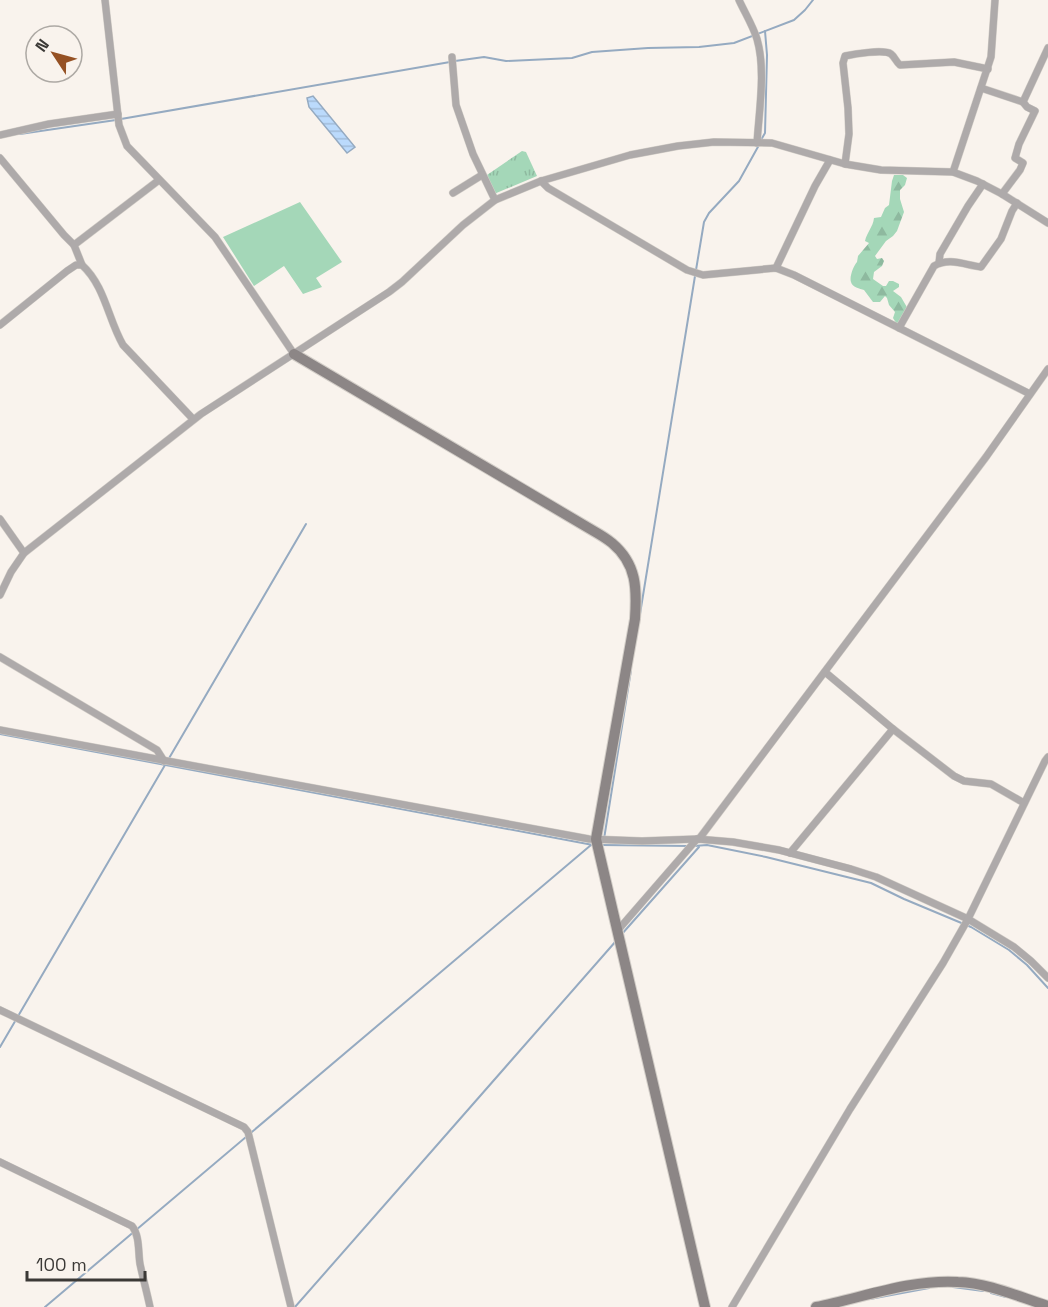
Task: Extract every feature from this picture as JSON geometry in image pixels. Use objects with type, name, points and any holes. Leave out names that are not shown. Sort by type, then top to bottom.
[{"type":"street","points":[[105,0],[118,114],[127,146],[215,237],[294,354],[613,543],[629,563],[637,596],[596,839],[705,1307]]},
{"type":"street","points":[[739,0],[757,39],[761,83],[757,143]]},
{"type":"street","points":[[953,172],[988,69],[992,51],[995,0]]},
{"type":"street","points":[[1023,102],[1045,64],[1048,48]]},
{"type":"street","points":[[845,164],[849,134],[843,63],[845,56],[886,52],[891,54],[900,65],[954,62],[988,69]]},
{"type":"street","points":[[452,57],[456,105],[473,154],[495,200]]},
{"type":"street","points":[[981,88],[1023,102],[1035,111],[1019,144],[1015,158],[1023,163],[1002,194]]},
{"type":"street","points":[[0,135],[49,124],[118,114]]},
{"type":"street","points":[[0,594],[24,553],[193,419],[402,282],[463,225],[495,200],[541,181],[630,155],[678,146],[714,142],[772,143],[845,164],[881,170],[953,172],[1002,194],[1048,223]]},
{"type":"street","points":[[0,158],[74,245],[82,265],[88,270],[103,297],[123,345],[193,419]]},
{"type":"street","points":[[776,268],[830,160]]},
{"type":"street","points":[[453,193],[482,175]]},
{"type":"street","points":[[74,245],[159,180]]},
{"type":"street","points":[[541,181],[548,188],[687,270],[703,275],[776,268],[1030,394]]},
{"type":"street","points":[[939,262],[940,254],[983,184]]},
{"type":"street","points":[[899,328],[934,266],[939,262],[952,261],[981,267],[1001,239],[1017,203]]},
{"type":"street","points":[[0,325],[67,271],[76,265],[82,265]]},
{"type":"street","points":[[618,930],[698,839],[986,457],[1048,369]]},
{"type":"street","points":[[0,519],[24,553]]},
{"type":"street","points":[[0,657],[157,750],[164,761]]},
{"type":"street","points":[[825,672],[954,776],[964,781],[991,784],[1024,803]]},
{"type":"street","points":[[790,853],[893,729]]},
{"type":"street","points":[[0,730],[589,839],[617,841],[698,839],[757,846],[790,853],[876,877],[968,919],[1014,947],[1048,978]]},
{"type":"street","points":[[732,1307],[850,1109],[943,963],[968,919],[1047,761]]},
{"type":"street","points":[[0,1010],[244,1127],[248,1132],[291,1307]]},
{"type":"street","points":[[0,1162],[132,1226],[137,1235],[150,1307]]},
{"type":"street","points":[[816,1307],[936,1282],[959,1282],[982,1286],[1048,1306]]},
{"type":"green space","points":[[522,151],[526,152],[537,176],[494,194],[487,175]]},
{"type":"green space","points":[[894,175],[903,175],[907,178],[900,190],[904,212],[897,231],[875,256],[884,261],[882,266],[874,272],[873,279],[883,286],[886,286],[889,281],[899,284],[899,287],[893,291],[901,297],[908,309],[898,326],[893,318],[895,312],[885,296],[880,302],[873,302],[864,290],[852,284],[851,280],[858,256],[869,243],[865,241],[874,218],[881,217],[889,205]]},
{"type":"green space","points":[[300,202],[342,262],[316,278],[322,287],[303,294],[284,266],[254,286],[223,237]]},
{"type":"water","points":[[313,96],[355,147],[347,153],[309,107],[307,98]]},
{"type":"waterway","points":[[455,61],[484,57],[506,61],[572,58],[592,52],[734,43],[794,20],[813,0]]},
{"type":"waterway","points":[[761,140],[765,133],[767,55],[765,31]]},
{"type":"waterway","points":[[121,119],[450,62]]},
{"type":"waterway","points":[[20,134],[116,120]]},
{"type":"waterway","points":[[696,270],[704,222],[709,213],[739,181],[759,145]]},
{"type":"waterway","points":[[640,614],[695,276]]},
{"type":"waterway","points":[[168,760],[306,524]]},
{"type":"waterway","points":[[604,839],[631,670]]},
{"type":"waterway","points":[[0,734],[593,845]]},
{"type":"waterway","points":[[0,1047],[165,765]]},
{"type":"waterway","points":[[45,1307],[591,845]]},
{"type":"waterway","points":[[601,845],[689,846]]},
{"type":"waterway","points":[[694,846],[707,845],[766,857],[871,883],[971,927],[1009,950],[1027,965],[1048,988]]},
{"type":"waterway","points":[[621,935],[699,847]]},
{"type":"waterway","points":[[295,1307],[616,941]]},
{"type":"waterway","points":[[953,1287],[983,1291]]},
{"type":"waterway","points":[[870,1299],[929,1288]]},
{"type":"waterway","points":[[991,1293],[1006,1297]]}]
